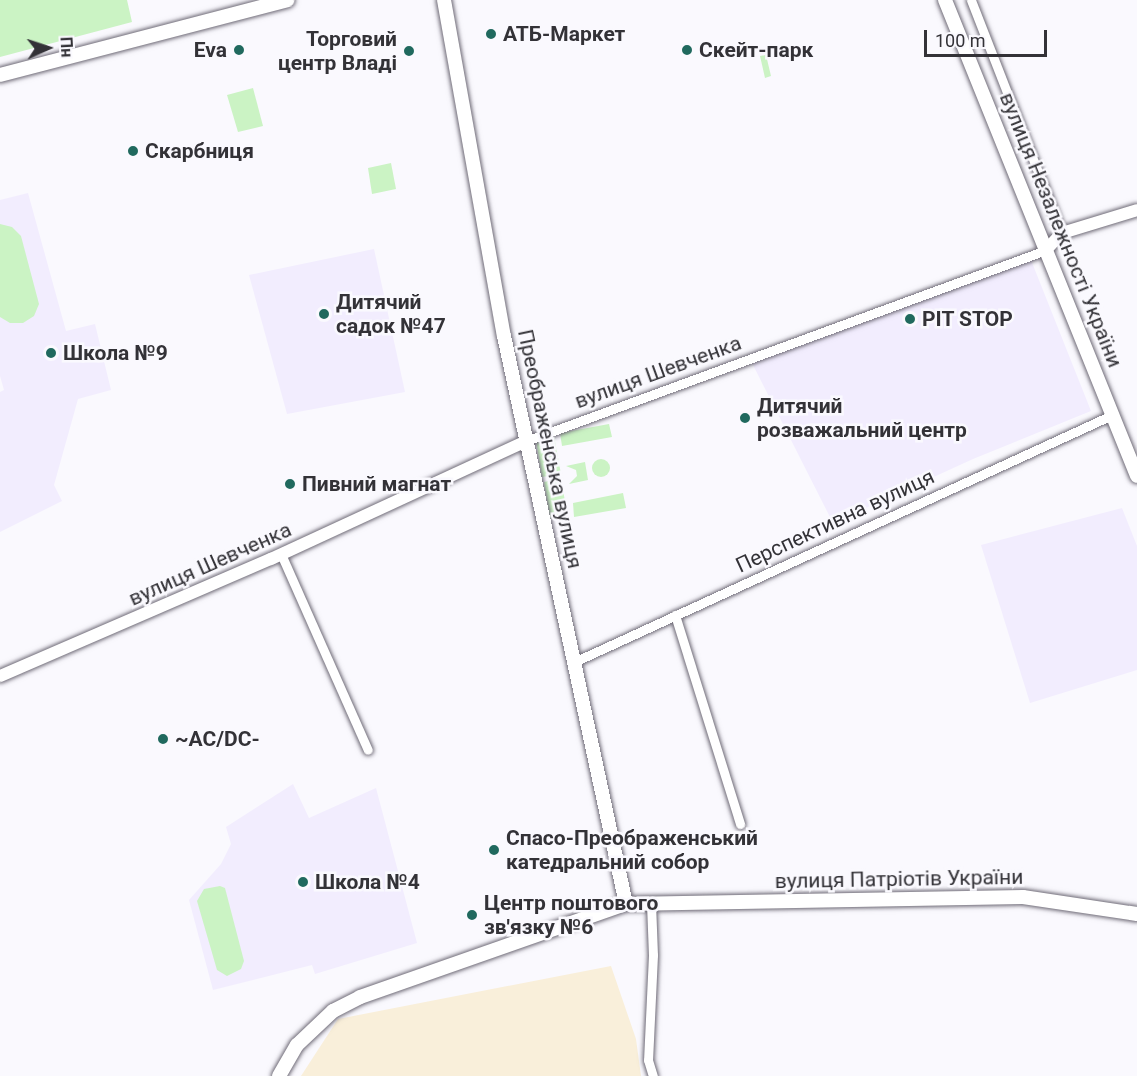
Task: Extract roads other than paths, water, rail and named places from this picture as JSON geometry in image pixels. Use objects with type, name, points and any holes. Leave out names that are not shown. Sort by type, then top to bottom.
[{"type":"main road","points":[[0,75],[287,0]]},
{"type":"main road","name":"Преображенська вулиця","points":[[444,0],[526,441],[626,904]]},
{"type":"main road","name":"вулиця Незалежності України","points":[[945,0],[1137,476]]},
{"type":"main road","name":"вулиця Патріотів України","points":[[279,1076],[297,1045],[333,1011],[360,997],[626,904],[1023,897],[1137,914]]},
{"type":"street","points":[[971,0],[1062,233]]},
{"type":"street","name":"вулиця Шевченка","points":[[0,676],[16,672],[526,441],[1046,250],[1062,233],[1137,210]]},
{"type":"street","name":"Перспективна вулиця","points":[[574,662],[1112,415]]},
{"type":"street","points":[[280,554],[368,750]]},
{"type":"street","points":[[675,615],[740,824]]},
{"type":"street","points":[[651,903],[648,1060],[653,1076]]},
{"type":"place","name":"АТБ-Маркет","points":[[491,34]]},
{"type":"place","name":"Eva","points":[[239,50]]},
{"type":"place","name":"Скейт-парк","points":[[687,50]]},
{"type":"place","name":"Торговий центр Владі","points":[[409,51]]},
{"type":"place","name":"Скарбниця","points":[[133,151]]},
{"type":"place","name":"Дитячий садок №47","points":[[324,314]]},
{"type":"place","name":"PIT STOP","points":[[910,319]]},
{"type":"place","name":"Школа №9","points":[[51,353]]},
{"type":"place","name":"Дитячий розважальний центр","points":[[745,418]]},
{"type":"place","name":"Пивний магнат","points":[[290,484]]},
{"type":"place","name":"~AC/DC-","points":[[163,739]]},
{"type":"place","name":"Спасо-Преображенський катедральний собор","points":[[494,850]]},
{"type":"place","name":"Школа №4","points":[[303,882]]},
{"type":"place","name":"Центр поштового зв'язку №6","points":[[472,915]]}]
